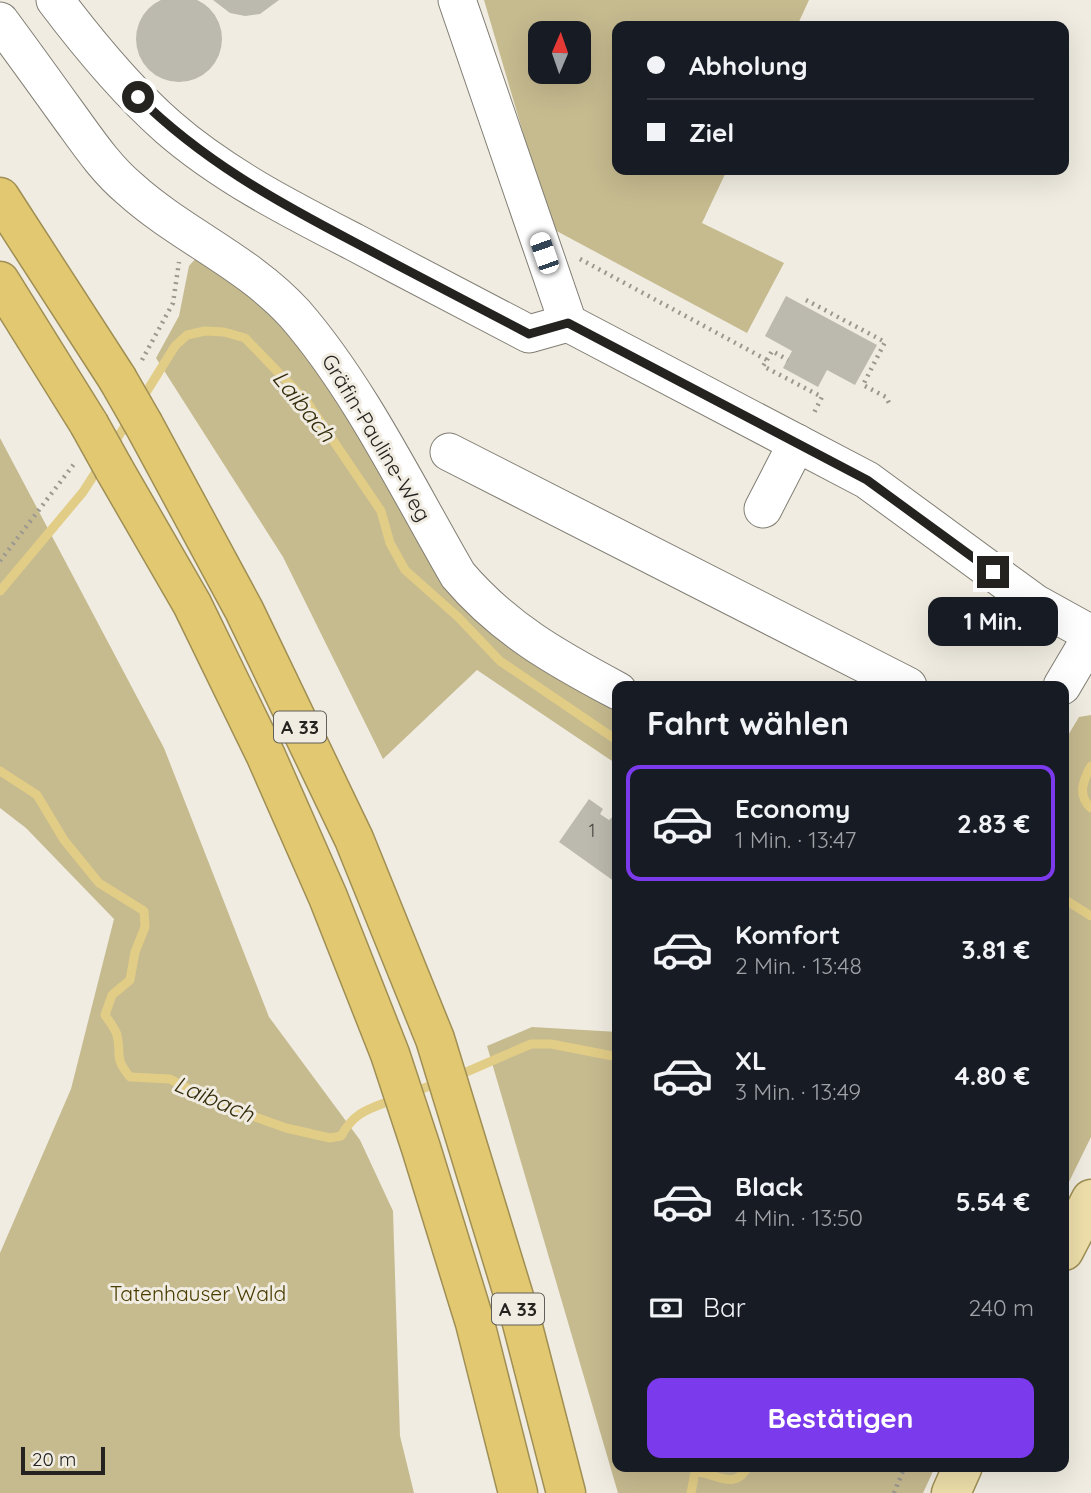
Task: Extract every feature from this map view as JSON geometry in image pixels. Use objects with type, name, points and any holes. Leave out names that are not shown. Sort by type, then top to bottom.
[{"type":"highway","name":"A 33","points":[[0,197],[117,378],[144,425],[244,610],[354,839],[435,1039],[464,1127],[522,1323],[566,1493]]},
{"type":"highway","name":"A 33","points":[[0,281],[89,424],[192,604],[266,756],[328,897],[390,1054],[421,1148],[475,1322],[518,1493]]},
{"type":"main road","points":[[1069,1241],[1091,1199]]},
{"type":"main road","points":[[951,1493],[960,1472]]},
{"type":"street","points":[[55,0],[110,67],[168,127],[205,156],[300,215],[529,334],[568,323],[867,480],[1035,603],[1091,635],[1065,681]]},
{"type":"street","points":[[457,0],[568,323]]},
{"type":"street","name":"Gräfin-Pauline-Weg","points":[[0,21],[106,167],[173,222],[251,275],[292,312],[322,347],[346,383],[458,575],[476,597],[530,642],[612,688]]},
{"type":"street","points":[[763,509],[797,443]]},
{"type":"street","points":[[449,452],[898,681]]},
{"type":"path","points":[[544,253],[561,249],[767,360]]},
{"type":"path","points":[[806,300],[886,342],[863,385],[886,397],[891,407]]},
{"type":"path","points":[[788,360],[772,351],[763,366],[822,397],[797,443]]},
{"type":"path","points":[[894,1493],[903,1472]]},
{"type":"green space","points":[[484,0],[809,0],[799,21],[612,21],[612,175],[725,175],[702,223],[784,263],[747,333],[551,228]]},
{"type":"green space","points":[[197,257],[265,304],[282,320],[336,395],[433,567],[460,604],[514,651],[612,708],[612,761],[477,670],[383,759],[283,557],[156,358],[179,316],[189,266]]},
{"type":"green space","name":"Tatenhauser Wald","points":[[0,438],[164,748],[269,1017],[360,1140],[393,1211],[400,1436],[414,1493],[0,1493],[0,1253],[71,1089],[114,919],[26,828],[0,808]]},
{"type":"green space","points":[[1091,715],[1091,1137],[1069,1182],[1069,734],[1079,717]]},
{"type":"green space","points":[[532,1027],[612,1032],[612,1472],[933,1472],[923,1493],[618,1493],[487,1046]]},
{"type":"building","points":[[163,-1],[195,-1],[203,3],[215,15],[221,31],[221,47],[215,63],[203,75],[187,81],[171,81],[155,75],[143,63],[137,47],[137,31],[143,15]]},
{"type":"building","points":[[213,0],[279,0],[260,14],[245,16],[230,13]]},
{"type":"building","points":[[786,296],[877,345],[855,385],[827,370],[818,387],[783,368],[792,351],[765,336]]},
{"type":"building","points":[[589,799],[603,809],[600,814],[609,820],[612,817],[612,880],[559,842]]},
{"type":"waterway","name":"Laibach","points":[[142,399],[175,346],[187,335],[205,331],[224,332],[245,338],[307,402],[381,511],[390,543],[405,570],[458,617],[500,661],[612,737]]},
{"type":"waterway","name":"Laibach","points":[[112,446],[129,420]]},
{"type":"waterway","name":"Laibach","points":[[0,591],[83,492],[101,464]]},
{"type":"waterway","name":"Laibach","points":[[1091,766],[1084,782],[1083,793],[1091,808]]},
{"type":"waterway","name":"Laibach","points":[[0,771],[37,795],[64,840],[99,883],[144,911],[145,927],[135,952],[130,980],[112,995],[105,1015],[116,1032],[120,1060],[130,1077],[170,1079],[214,1102],[286,1128],[330,1138],[341,1136],[357,1116],[395,1099]]},
{"type":"waterway","name":"Laibach","points":[[1069,902],[1091,916]]},
{"type":"waterway","name":"Laibach","points":[[457,1076],[531,1044],[551,1044],[612,1056]]},
{"type":"waterway","name":"Laibach","points":[[411,1093],[440,1082]]},
{"type":"waterway","name":"Laibach","points":[[691,1493],[695,1472]]},
{"type":"waterway","name":"Laibach","points":[[695,1472],[723,1479],[737,1478],[744,1472]]},
{"type":"route","points":[[138,97],[168,127],[205,156],[300,215],[529,334],[568,323],[867,480],[993,572]]}]
